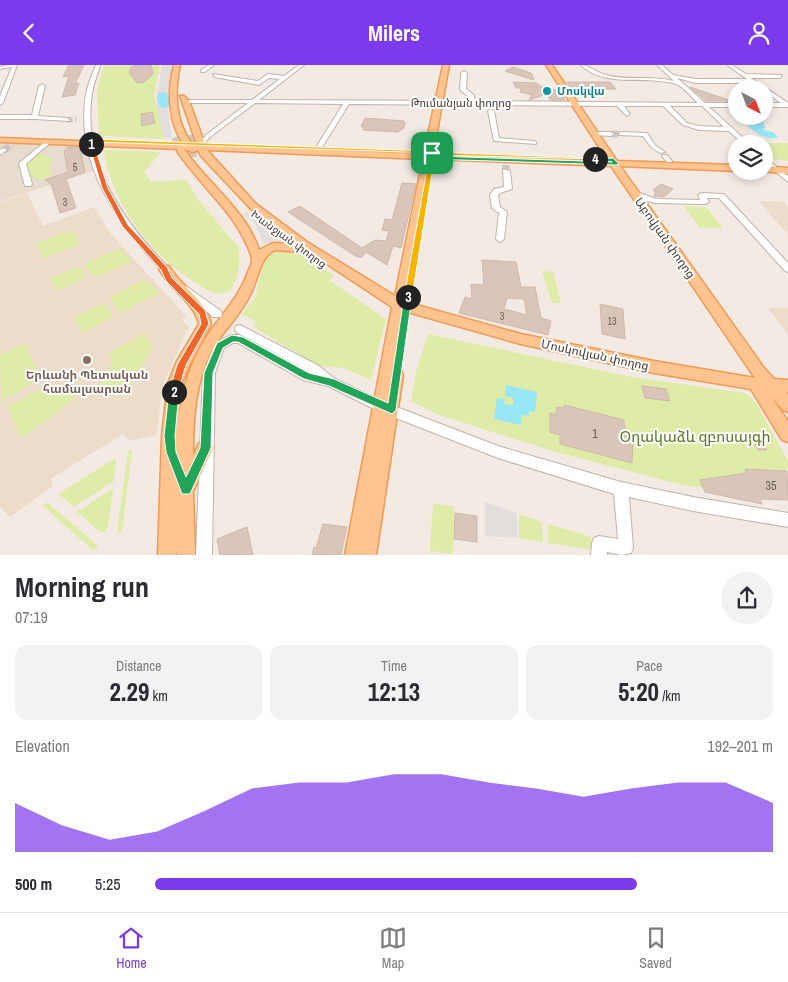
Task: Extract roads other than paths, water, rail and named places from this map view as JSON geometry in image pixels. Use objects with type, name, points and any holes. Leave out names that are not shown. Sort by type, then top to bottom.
[{"type":"main road","name":"Խանջյան փողոց","points":[[177,65],[173,79],[191,142],[248,209],[299,248],[401,308]]},
{"type":"main road","name":"Խանջյան փողոց","points":[[180,100],[182,65]]},
{"type":"main road","points":[[366,555],[401,308],[448,65]]},
{"type":"main road","name":"Աբովյան փողոց","points":[[549,65],[615,162],[634,194],[760,372],[781,386],[788,405]]},
{"type":"main road","points":[[180,100],[172,122],[191,142],[431,155],[728,168]]},
{"type":"main road","points":[[0,139],[15,143],[91,141]]},
{"type":"main road","points":[[0,139],[191,142],[431,155],[506,165],[615,162],[665,157],[728,162]]},
{"type":"main road","name":"Խանջյան փողոց","points":[[191,142],[228,182],[268,220],[401,308]]},
{"type":"main road","points":[[181,151],[190,166],[203,178],[249,235],[257,260]]},
{"type":"main road","points":[[193,161],[203,178]]},
{"type":"main road","points":[[773,165],[788,165]]},
{"type":"main road","points":[[773,166],[788,171]]},
{"type":"main road","points":[[186,555],[187,417],[190,384],[203,354],[246,292],[262,250],[282,244],[299,248]]},
{"type":"main road","points":[[165,269],[169,280],[202,312],[205,324],[182,365],[175,383],[170,427],[171,452],[167,555]]},
{"type":"main road","name":"Մոսկովյան փողոց","points":[[401,308],[554,347],[654,367],[755,384],[781,386]]},
{"type":"main road","points":[[755,384],[788,435]]},
{"type":"main road","points":[[354,555],[387,408]]},
{"type":"main road","points":[[186,491],[206,448]]},
{"type":"main road","points":[[171,452],[186,491]]},
{"type":"street","points":[[0,68],[14,65]]},
{"type":"street","points":[[0,103],[14,65]]},
{"type":"street","points":[[99,65],[91,93],[88,117],[91,141],[105,188],[120,217],[142,245],[165,269],[217,314]]},
{"type":"street","points":[[203,71],[212,65]]},
{"type":"street","points":[[191,142],[208,135],[302,65]]},
{"type":"street","points":[[659,65],[737,135]]},
{"type":"street","points":[[729,65],[788,105]]},
{"type":"street","points":[[585,67],[600,76],[664,79],[682,86]]},
{"type":"street","points":[[464,73],[463,90],[472,96],[472,103]]},
{"type":"street","points":[[216,75],[259,83],[268,76],[284,79]]},
{"type":"street","points":[[673,78],[696,81],[780,76]]},
{"type":"street","points":[[35,117],[42,86]]},
{"type":"street","name":"Թումանյան փողոց","points":[[180,100],[472,103],[491,107],[575,104],[728,105]]},
{"type":"street","points":[[318,149],[347,102]]},
{"type":"street","points":[[619,104],[627,114]]},
{"type":"street","points":[[665,105],[685,124],[699,128],[730,129]]},
{"type":"street","points":[[773,105],[788,105]]},
{"type":"street","points":[[491,107],[496,140],[534,143]]},
{"type":"street","points":[[0,117],[35,117],[67,121]]},
{"type":"street","points":[[79,118],[88,117]]},
{"type":"street","points":[[596,134],[611,134]]},
{"type":"street","points":[[621,135],[645,134],[653,146],[665,157]]},
{"type":"street","points":[[28,184],[22,163],[48,142]]},
{"type":"street","points":[[500,239],[503,212],[496,208],[494,195],[497,191],[508,189],[506,165]]},
{"type":"street","points":[[773,169],[788,180]]},
{"type":"street","points":[[634,194],[655,201],[705,202],[702,195],[721,196],[788,269]]},
{"type":"street","points":[[240,329],[315,369],[331,382]]},
{"type":"street","points":[[204,555],[209,373],[220,345],[232,339],[246,342],[307,377],[331,382],[387,408],[498,452],[621,489],[693,504],[788,520]]},
{"type":"street","points":[[600,555],[599,543],[626,548],[621,489]]},
{"type":"water","points":[[747,125],[764,125],[763,130],[773,132],[778,137],[761,135]]},
{"type":"water","points":[[506,385],[537,392],[535,412],[529,411],[529,416],[522,415],[521,425],[494,419],[497,398],[505,399],[504,404],[513,405],[513,398],[505,396]]},
{"type":"waterway","points":[[163,98],[164,102]]},
{"type":"tunnel","points":[[67,120],[76,119]]},
{"type":"tunnel","points":[[611,134],[621,134]]},
{"type":"tunnel","points":[[190,135],[193,161]]},
{"type":"tunnel","points":[[176,137],[181,151]]},
{"type":"tunnel","points":[[4,150],[13,144]]},
{"type":"tunnel","points":[[506,165],[506,171]]},
{"type":"place","name":"Մոսկվա","points":[[547,91]]},
{"type":"place","name":"Երևանի Պետական համալսարան","points":[[87,360]]},
{"type":"park label","name":"Օղակաձև զբոսայգի","points":[[695,437]]}]
